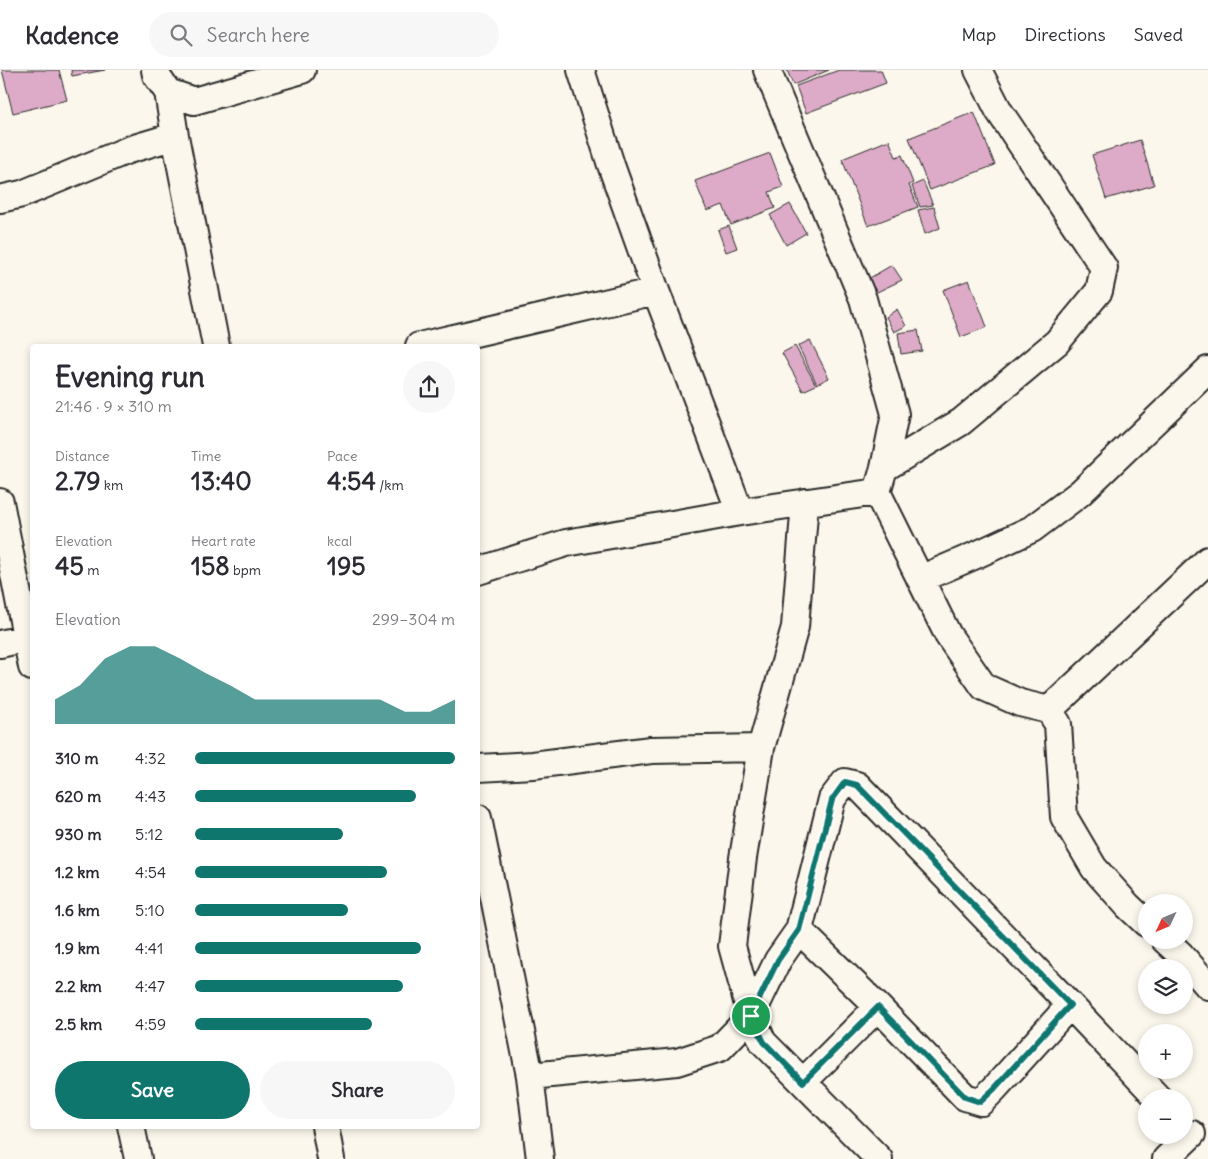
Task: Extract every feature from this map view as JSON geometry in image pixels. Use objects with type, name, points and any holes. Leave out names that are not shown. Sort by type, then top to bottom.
[{"type":"street","points":[[162,81],[194,101],[302,70]]},
{"type":"street","points":[[582,70],[611,165],[656,291],[740,512]]},
{"type":"street","points":[[767,70],[863,299],[895,414],[880,480],[920,579],[948,635],[984,687],[1020,703],[1049,710],[1058,724],[1064,817],[1094,868],[1138,915]]},
{"type":"street","points":[[480,570],[566,544],[805,502],[880,480],[961,422],[1057,342],[1099,291],[1104,268],[999,111],[978,70]]},
{"type":"street","points":[[162,81],[175,136],[216,344]]},
{"type":"street","points":[[0,199],[22,194],[128,150],[175,136]]},
{"type":"street","points":[[428,344],[656,291]]},
{"type":"street","points":[[920,579],[1032,529],[1080,493],[1208,370]]},
{"type":"street","points":[[0,502],[30,637],[0,644]]},
{"type":"street","points":[[805,502],[796,627],[761,748],[743,858],[732,946],[751,1016],[764,1042],[879,1159]]},
{"type":"street","points":[[1049,710],[1208,560]]},
{"type":"street","points":[[480,768],[532,765],[651,750],[761,748]]},
{"type":"street","points":[[530,1076],[677,1062],[720,1048],[751,1016],[778,960],[799,930],[832,800],[845,782],[857,785],[1149,1089]]},
{"type":"street","points":[[480,828],[530,1076],[540,1159]]},
{"type":"street","points":[[799,930],[878,1007],[965,1097],[980,1102],[1070,1005]]},
{"type":"street","points":[[1175,949],[1208,986]]},
{"type":"street","points":[[803,1082],[878,1007]]},
{"type":"street","points":[[132,1129],[138,1159]]},
{"type":"street","points":[[326,1129],[331,1159]]},
{"type":"street","points":[[1166,1159],[1195,1136]]},
{"type":"building","points":[[2,70],[59,70],[67,100],[13,113]]},
{"type":"building","points":[[71,70],[105,70],[72,76]]},
{"type":"building","points":[[787,70],[829,70],[793,85]]},
{"type":"building","points":[[839,70],[881,70],[886,83],[806,113],[796,86]]},
{"type":"building","points":[[974,112],[995,165],[930,190],[909,138]]},
{"type":"building","points":[[889,140],[896,157],[902,155],[913,183],[909,185],[918,207],[868,226],[842,159]]},
{"type":"building","points":[[1140,140],[1154,185],[1106,199],[1092,155]]},
{"type":"building","points":[[770,153],[783,187],[769,192],[775,208],[731,225],[723,205],[707,211],[695,181]]},
{"type":"building","points":[[923,181],[933,205],[920,207],[912,186]]},
{"type":"building","points":[[790,204],[806,233],[786,245],[770,215]]},
{"type":"building","points":[[934,207],[940,228],[925,234],[918,210]]},
{"type":"building","points":[[729,226],[737,248],[726,252],[718,230]]},
{"type":"building","points":[[892,265],[902,280],[877,292],[868,279]]},
{"type":"building","points":[[969,280],[987,327],[961,337],[943,290]]},
{"type":"building","points":[[897,309],[906,326],[894,332],[886,317]]},
{"type":"building","points":[[918,330],[922,351],[901,354],[898,333]]},
{"type":"building","points":[[810,340],[829,378],[817,384],[798,346]]},
{"type":"building","points":[[795,346],[816,385],[803,391],[782,353]]},
{"type":"route","points":[[845,782],[857,785],[1070,1005],[980,1102],[965,1097],[878,1007],[803,1082],[764,1042],[751,1016],[778,960],[799,930],[832,800],[845,782]]}]
